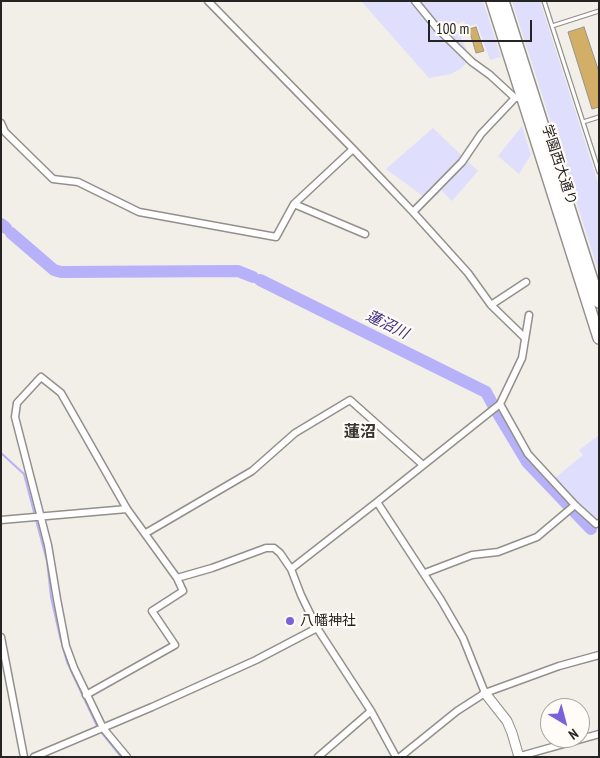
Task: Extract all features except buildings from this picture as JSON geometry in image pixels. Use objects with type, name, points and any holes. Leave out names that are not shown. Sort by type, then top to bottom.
[{"type":"highway","name":"学園西大通り","points":[[492,1],[518,98],[599,338]]},
{"type":"highway","name":"学園西大通り","points":[[503,1],[599,302]]},
{"type":"street","points":[[208,1],[354,149],[468,273],[491,305],[525,338]]},
{"type":"street","points":[[413,212],[462,162],[489,124],[518,98],[472,62],[437,28],[415,1]]},
{"type":"street","points":[[1,123],[5,132],[53,179],[78,182],[139,212],[276,237],[294,204],[354,149]]},
{"type":"street","points":[[294,204],[365,234]]},
{"type":"street","points":[[491,305],[526,282]]},
{"type":"street","points":[[292,569],[500,404],[522,358],[529,315]]},
{"type":"street","points":[[86,695],[175,645],[152,611],[183,591],[177,578],[127,509],[61,393],[41,377],[17,403],[15,418],[48,545],[66,646],[86,695],[103,728],[127,757]]},
{"type":"street","points":[[146,533],[252,471],[295,433],[350,400],[423,464]]},
{"type":"street","points":[[500,404],[528,454],[574,505],[596,524],[599,523]]},
{"type":"street","points":[[377,502],[425,573],[463,638],[486,693],[507,721],[519,757],[599,734]]},
{"type":"street","points":[[425,573],[472,555],[498,552],[537,537],[574,505]]},
{"type":"street","points":[[1,520],[127,509]]},
{"type":"street","points":[[177,578],[212,568],[266,548],[274,548],[292,569],[301,594],[318,628],[398,757],[457,711],[486,693],[559,666],[599,655]]},
{"type":"street","points":[[34,757],[256,660],[318,628]]},
{"type":"street","points":[[1,637],[24,757]]},
{"type":"street","points":[[318,757],[371,711]]},
{"type":"lane","points":[[544,1],[599,172]]},
{"type":"lane","points":[[552,26],[599,11]]},
{"type":"lane","points":[[582,122],[599,117]]},
{"type":"shaded area","points":[[361,1],[483,1],[501,57],[490,60],[477,24],[466,27],[464,21],[455,25],[470,57],[469,61],[451,74],[429,78]]},
{"type":"shaded area","points":[[512,1],[540,1],[599,186],[599,273]]},
{"type":"shaded area","points":[[522,126],[531,155],[519,174],[498,156]]},
{"type":"shaded area","points":[[433,128],[478,171],[452,201],[441,190],[438,195],[427,199],[386,169]]},
{"type":"shaded area","points":[[599,435],[598,520],[587,509],[585,511],[555,478],[583,455],[579,450]]},
{"type":"waterway","name":"蓮沼川","points":[[1,224],[6,228]]},
{"type":"waterway","name":"蓮沼川","points":[[11,233],[54,270],[61,272],[238,271],[253,277]]},
{"type":"waterway","name":"蓮沼川","points":[[260,280],[486,392],[493,405]]},
{"type":"waterway","name":"蓮沼川","points":[[497,412],[527,462],[591,529]]},
{"type":"waterway","points":[[1,453],[24,474],[34,512]]},
{"type":"waterway","points":[[36,520],[47,561],[51,597],[67,662],[97,726]]},
{"type":"waterway","points":[[101,732],[121,757]]},
{"type":"place","name":"八幡神社","points":[[290,621]]},
{"type":"district","name":"蓮沼","points":[[360,432]]}]
